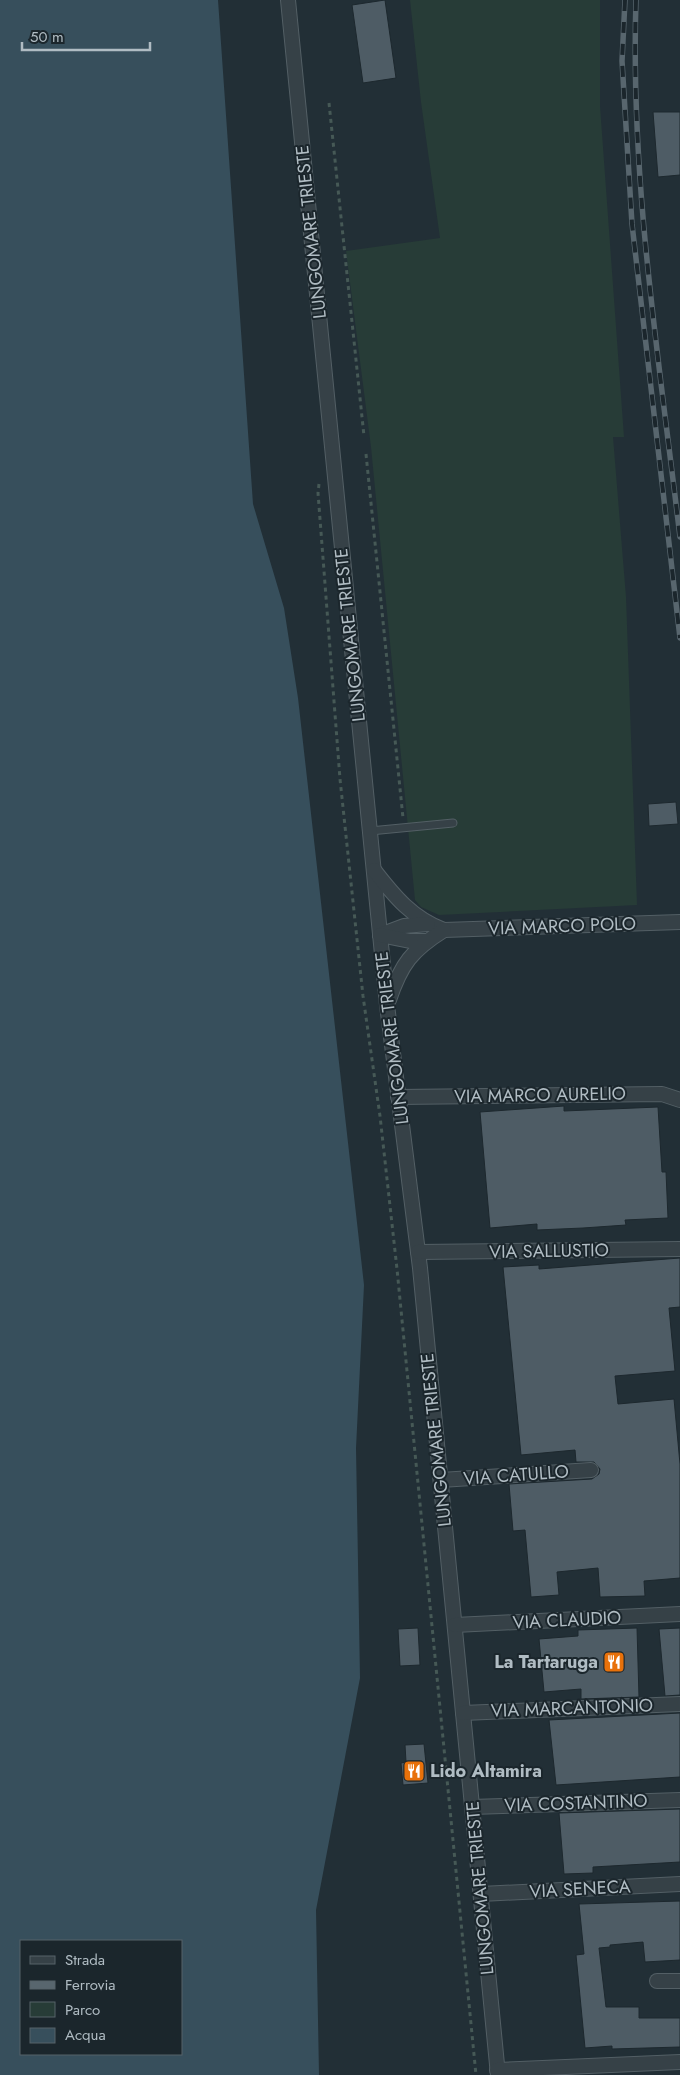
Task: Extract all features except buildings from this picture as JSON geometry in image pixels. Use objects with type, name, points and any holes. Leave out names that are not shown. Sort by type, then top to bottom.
[{"type":"street","name":"LUNGOMARE TRIESTE","points":[[288,0],[387,1005],[418,1252],[498,2072]]},
{"type":"street","name":"VIA MARCO POLO","points":[[373,869],[397,899],[428,924],[444,930],[680,922]]},
{"type":"street","name":"VIA MARCO POLO","points":[[380,935],[404,926],[428,924]]},
{"type":"street","points":[[387,1005],[401,968],[427,941],[444,930]]},
{"type":"street","points":[[380,935],[410,941],[427,941]]},
{"type":"street","name":"VIA MARCO AURELIO","points":[[398,1097],[662,1094],[680,1100]]},
{"type":"street","name":"VIA SALLUSTIO","points":[[418,1252],[680,1249]]},
{"type":"street","name":"VIA CATULLO","points":[[441,1480],[591,1470]]},
{"type":"street","name":"VIA CLAUDIO","points":[[455,1625],[680,1614]]},
{"type":"street","name":"VIA MARCANTONIO","points":[[463,1712],[680,1704]]},
{"type":"street","name":"VIA COSTANTINO","points":[[472,1807],[680,1800]]},
{"type":"street","name":"VIA SENECA","points":[[481,1894],[680,1884]]},
{"type":"street","points":[[657,1981],[680,1981]]},
{"type":"street","points":[[498,2072],[680,2062]]},
{"type":"lane","points":[[370,831],[453,823]]},
{"type":"path","points":[[329,103],[364,436]]},
{"type":"path","points":[[366,454],[404,822]]},
{"type":"path","name":"LUNGOMARE TRIESTE","points":[[318,494],[340,779],[363,996],[380,1116],[396,1259],[476,2075]]},
{"type":"green space","points":[[410,0],[600,0],[600,106],[624,437],[613,437],[626,597],[637,905],[439,915],[421,907],[415,900],[371,447],[346,251],[440,238],[421,102]]},
{"type":"water","points":[[0,0],[218,0],[253,504],[284,608],[298,698],[364,1285],[356,1448],[360,1678],[316,1910],[319,2075],[0,2075]]},
{"type":"railway","points":[[625,0],[622,61],[632,224],[680,638]]},
{"type":"railway","points":[[636,0],[637,135],[642,202],[655,336],[680,537]]},
{"type":"place","name":"La Tartaruga","points":[[614,1662]]},
{"type":"place","name":"Lido Altamira","points":[[414,1771]]}]
